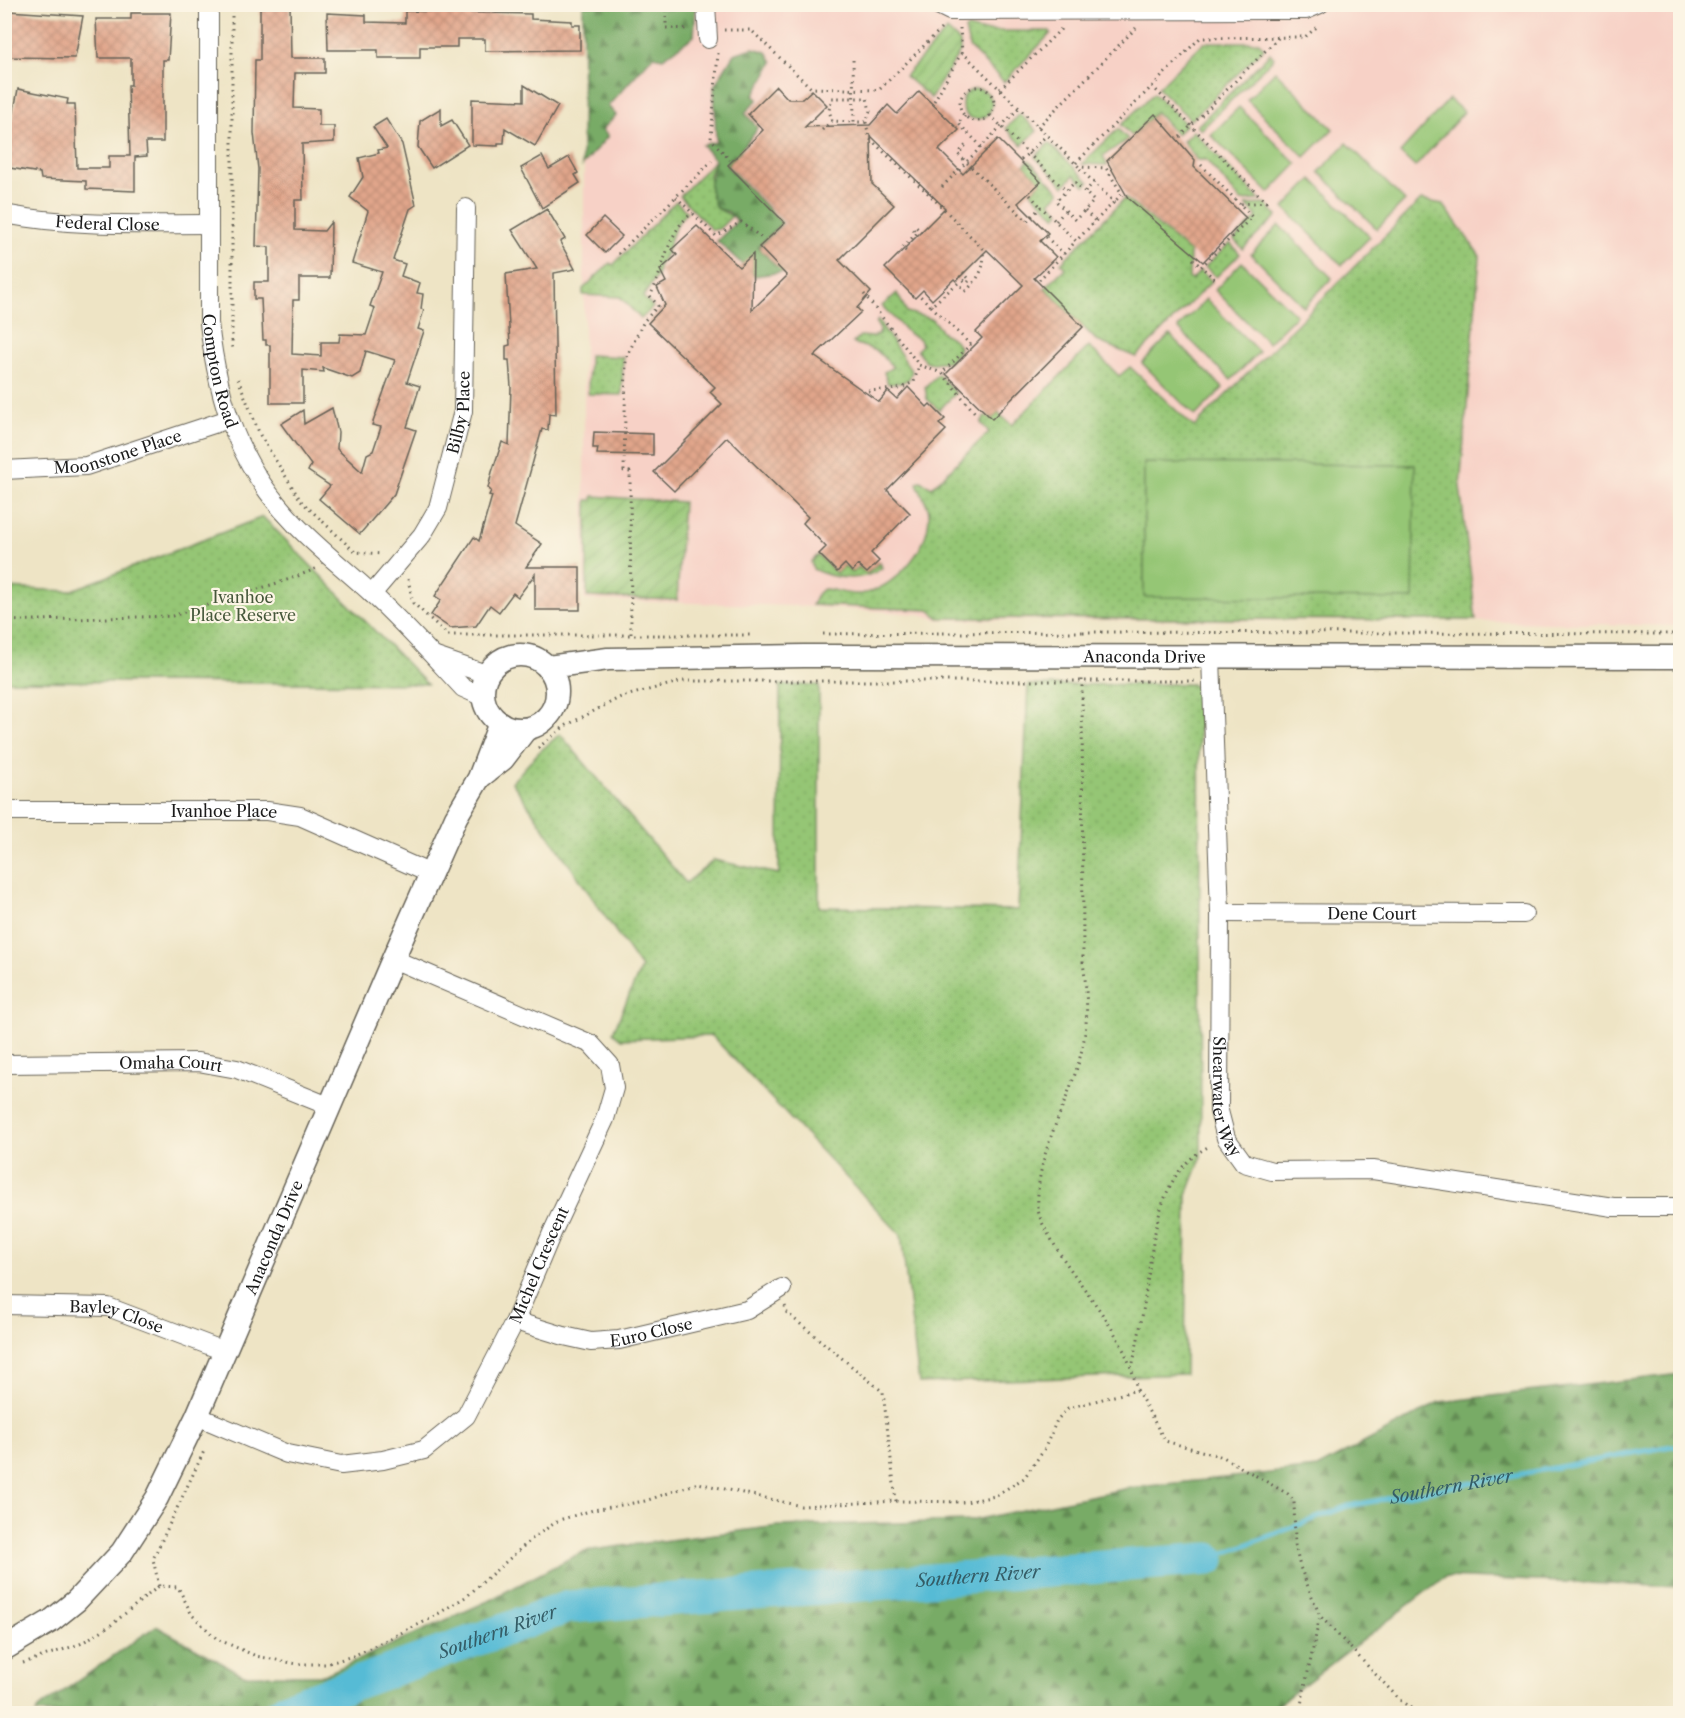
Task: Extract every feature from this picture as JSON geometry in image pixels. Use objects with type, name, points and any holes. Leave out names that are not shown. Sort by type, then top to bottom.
[{"type":"main road","points":[[526,729],[517,729],[500,723],[486,707],[483,697],[486,674],[504,658],[515,654],[538,659],[552,677]]},
{"type":"main road","name":"Anaconda Drive","points":[[479,778],[503,759],[526,729],[546,718],[553,709],[552,677],[608,659],[1680,657]]},
{"type":"main road","name":"Anaconda Drive","points":[[10,1658],[76,1601],[122,1552],[207,1421],[224,1351],[430,874],[456,817],[479,778],[500,723]]},
{"type":"street","name":"Compton Road","points":[[209,4],[209,323],[214,371],[229,419],[252,469],[273,499],[303,532],[372,594],[463,688],[483,697]]},
{"type":"street","points":[[706,4],[711,39]]},
{"type":"street","points":[[936,4],[950,11],[1306,10],[1320,4]]},
{"type":"street","name":"Bilby Place","points":[[372,594],[422,535],[438,508],[464,411],[466,208]]},
{"type":"street","name":"Federal Close","points":[[4,214],[45,222],[84,224],[209,224]]},
{"type":"street","name":"Moonstone Place","points":[[4,470],[86,466],[229,419]]},
{"type":"street","name":"Compton Road","points":[[434,657],[486,674]]},
{"type":"street","name":"Shearwater Way","points":[[1211,657],[1220,913],[1219,1111],[1226,1138],[1244,1163],[1272,1171],[1373,1170],[1613,1207],[1680,1207]]},
{"type":"street","name":"Ivanhoe Place","points":[[4,811],[267,811],[300,816],[430,874]]},
{"type":"street","name":"Dene Court","points":[[1220,913],[1524,914]]},
{"type":"street","name":"Michel Crescent","points":[[207,1421],[287,1454],[341,1465],[383,1460],[424,1450],[466,1416],[515,1321],[552,1233],[605,1119],[614,1088],[610,1065],[591,1044],[393,959]]},
{"type":"street","name":"Omaha Court","points":[[5,1064],[198,1062],[237,1069],[280,1084],[331,1107]]},
{"type":"street","name":"Euro Close","points":[[515,1321],[591,1342],[619,1340],[747,1310],[782,1288]]},
{"type":"street","name":"Bayley Close","points":[[4,1305],[108,1307],[224,1351]]},
{"type":"path","points":[[232,4],[233,355]]},
{"type":"path","points":[[666,4],[666,28],[711,39],[751,30],[811,88],[879,90],[947,23]]},
{"type":"path","points":[[1038,127],[1142,23]]},
{"type":"path","points":[[1075,164],[1200,38],[1305,38],[1320,24]]},
{"type":"path","points":[[934,101],[962,52],[960,26]]},
{"type":"path","points":[[1000,89],[1062,28]]},
{"type":"path","points":[[1180,137],[1279,38]]},
{"type":"path","points":[[711,39],[711,139],[730,160]]},
{"type":"path","points":[[962,52],[1115,202]]},
{"type":"path","points":[[853,57],[854,122]]},
{"type":"path","points":[[990,92],[996,85]]},
{"type":"path","points":[[1152,86],[1266,202],[1240,204]]},
{"type":"path","points":[[980,87],[990,92],[994,101],[990,115],[975,120],[965,116],[960,106],[965,91],[980,87]]},
{"type":"path","points":[[832,121],[829,110],[832,98],[867,98],[870,111],[866,122],[869,138],[982,248],[985,258],[977,280],[966,291],[958,283],[931,306]]},
{"type":"path","points":[[942,187],[1019,108]]},
{"type":"path","points":[[990,115],[1066,191]]},
{"type":"path","points":[[965,116],[958,123],[986,151]]},
{"type":"path","points":[[822,130],[832,121],[866,122]]},
{"type":"path","points":[[1021,160],[1047,135]]},
{"type":"path","points":[[966,146],[958,154],[1027,221],[1041,207]]},
{"type":"path","points":[[618,254],[712,160]]},
{"type":"path","points":[[1201,165],[1252,217],[1201,267]]},
{"type":"path","points":[[1039,280],[1122,194],[1106,168],[1079,167]]},
{"type":"path","points":[[1075,182],[1094,201],[1075,220],[1056,201],[1066,191],[1075,182]]},
{"type":"path","points":[[1085,192],[1094,182]]},
{"type":"path","points":[[1030,195],[1076,241]]},
{"type":"path","points":[[676,196],[716,236],[741,222],[764,239]]},
{"type":"path","points":[[1056,221],[1065,211]]},
{"type":"path","points":[[1085,211],[1096,222]]},
{"type":"path","points":[[631,634],[630,472],[624,471],[626,358],[644,321],[658,306],[650,296],[660,279],[678,224],[693,213]]},
{"type":"path","points":[[906,251],[902,248],[917,233],[913,230],[916,227],[923,233]]},
{"type":"path","points":[[1046,237],[1064,254]]},
{"type":"path","points":[[1193,259],[1216,280]]},
{"type":"path","points":[[959,276],[967,283],[970,280],[963,272]]},
{"type":"path","points":[[864,294],[919,365],[942,373],[976,414]]},
{"type":"path","points":[[919,295],[971,345],[942,373]]},
{"type":"path","points":[[868,391],[897,389],[914,382],[919,365]]},
{"type":"path","points":[[237,371],[260,435],[301,501],[355,552],[380,554],[387,557]]},
{"type":"path","points":[[4,621],[172,616],[290,579],[320,566]]},
{"type":"path","points":[[405,574],[412,590],[413,603],[448,634],[761,635]]},
{"type":"path","points":[[817,634],[1083,632],[1680,634]]},
{"type":"path","points":[[1083,632],[1083,962],[1089,1005],[1082,1050],[1039,1179],[1038,1209],[1047,1231],[1065,1262],[1099,1309],[1132,1364],[1137,1390],[1166,1441],[1222,1457],[1278,1486],[1294,1501],[1295,1545],[1300,1567],[1320,1616],[1401,1701],[1419,1713]]},
{"type":"path","points":[[530,756],[565,726],[621,697],[683,681],[1212,681]]},
{"type":"path","points":[[1132,1364],[1156,1226],[1164,1198],[1188,1160],[1198,1152],[1226,1138]]},
{"type":"path","points":[[782,1288],[787,1313],[883,1392],[896,1501]]},
{"type":"path","points":[[10,1658],[36,1657],[80,1644],[111,1625],[159,1586],[178,1587],[192,1615],[217,1639],[256,1656],[297,1664],[326,1664],[353,1656],[428,1620],[468,1596],[559,1520],[593,1510],[645,1501],[698,1483],[801,1506],[896,1501],[966,1502],[994,1496],[1024,1478],[1044,1450],[1057,1420],[1068,1408],[1137,1390]]},
{"type":"path","points":[[159,1586],[153,1559],[207,1421]]},
{"type":"path","points":[[1299,1713],[1320,1616]]},
{"type":"shaded area","points":[[584,5],[1680,5],[1680,626],[1462,621],[939,620],[920,614],[796,606],[584,600]]},
{"type":"green space","points":[[583,5],[696,5],[694,36],[663,58],[653,56],[608,106],[616,115],[602,130],[608,136],[582,166]]},
{"type":"green space","points":[[965,29],[980,31],[1050,31],[1051,33],[1004,82],[969,47]]},
{"type":"green space","points":[[947,30],[960,42],[960,52],[931,98],[905,76]]},
{"type":"green space","points":[[1204,42],[1259,42],[1264,48],[1191,120],[1158,88]]},
{"type":"green space","points":[[753,48],[767,52],[773,62],[754,96],[758,99],[745,113],[757,127],[755,133],[727,166],[782,223],[758,247],[777,267],[803,244],[789,271],[755,276],[717,241],[737,221],[729,212],[716,208],[710,184],[715,160],[702,145],[716,142],[714,86],[734,54]]},
{"type":"green space","points":[[1270,53],[1274,58],[1201,130],[1197,126]]},
{"type":"green space","points":[[1275,71],[1333,129],[1305,157],[1247,100]]},
{"type":"green space","points":[[977,89],[983,90],[991,98],[991,110],[983,118],[977,119],[971,118],[963,110],[962,104],[963,98],[971,90]]},
{"type":"green space","points":[[1154,93],[1186,124],[1177,135],[1156,112],[1132,136],[1121,125]]},
{"type":"green space","points":[[1449,99],[1464,112],[1415,167],[1400,153]]},
{"type":"green space","points":[[1239,107],[1297,164],[1269,193],[1211,135]]},
{"type":"green space","points":[[1020,114],[1037,131],[1022,145],[1006,128]]},
{"type":"green space","points":[[1118,129],[1128,139],[1103,156],[1107,165],[1082,164]]},
{"type":"green space","points":[[1193,131],[1260,200],[1241,201],[1206,160],[1197,160],[1183,141]]},
{"type":"green space","points":[[1049,143],[1089,182],[1085,186],[1074,175],[1064,186],[1035,157]]},
{"type":"green space","points":[[1347,143],[1405,201],[1377,229],[1319,172]]},
{"type":"green space","points":[[715,160],[709,175],[716,208],[732,216],[719,229],[712,230],[680,196]]},
{"type":"green space","points":[[1029,160],[1060,192],[1050,202],[1060,212],[1056,217],[1031,192],[1041,182],[1024,165]]},
{"type":"green space","points":[[1312,179],[1370,237],[1342,265],[1284,208]]},
{"type":"green space","points":[[1125,198],[1190,252],[1189,278],[1192,280],[1200,271],[1212,281],[1136,357],[1097,341],[1045,288],[1065,268],[1061,263]]},
{"type":"green space","points":[[1421,200],[1443,204],[1480,256],[1460,486],[1476,620],[939,618],[929,610],[812,605],[818,593],[824,589],[860,594],[873,591],[897,576],[916,555],[927,529],[929,511],[917,482],[921,481],[932,487],[989,432],[981,423],[985,416],[992,419],[998,413],[1012,425],[1089,346],[1119,376],[1130,367],[1194,427]]},
{"type":"green space","points":[[676,201],[687,212],[673,232],[663,260],[658,266],[658,274],[643,297],[653,307],[641,319],[620,297],[583,295],[583,289],[610,263],[613,265]]},
{"type":"green space","points":[[1266,204],[1277,216],[1243,249],[1234,240],[1257,217],[1246,205]]},
{"type":"green space","points":[[1279,225],[1332,278],[1304,307],[1251,254]]},
{"type":"green space","points":[[1230,243],[1240,254],[1216,277],[1205,267]]},
{"type":"green space","points":[[1242,262],[1296,315],[1268,343],[1215,290]]},
{"type":"green space","points":[[897,293],[907,312],[932,319],[943,333],[955,340],[959,347],[950,361],[932,363],[925,361],[917,350],[922,345],[920,339],[909,334],[882,306]]},
{"type":"green space","points":[[1206,299],[1259,352],[1231,380],[1178,328]]},
{"type":"green space","points":[[878,320],[912,371],[909,379],[901,383],[888,384],[884,372],[893,367],[877,351],[853,343],[860,336],[873,337],[879,334],[880,330],[876,323]]},
{"type":"green space","points":[[1170,335],[1223,388],[1195,416],[1142,363]]},
{"type":"green space","points":[[589,355],[623,357],[622,395],[588,394]]},
{"type":"green space","points":[[938,374],[956,393],[939,410],[927,399],[925,387]]},
{"type":"green space","points":[[1144,463],[1415,465],[1413,599],[1144,597]]},
{"type":"green space","points":[[593,496],[683,502],[677,600],[587,597],[587,500],[592,500]]},
{"type":"green space","name":"Ivanhoe Place Reserve","points":[[263,517],[427,684],[5,681],[5,588],[70,591]]},
{"type":"green space","points":[[818,555],[836,573],[845,566],[852,573],[859,567],[867,574],[880,562],[882,568],[874,573],[857,578],[839,577],[813,569],[811,562]]},
{"type":"green space","points":[[1192,684],[1199,690],[1201,1158],[1187,1195],[1185,1374],[919,1383],[901,1235],[712,1036],[621,1039],[613,1032],[641,968],[512,782],[538,753],[560,734],[686,883],[714,860],[779,874],[780,685],[819,685],[819,907],[1018,910],[1028,685]]},
{"type":"green space","points":[[1680,1374],[1680,1587],[1445,1577],[1267,1713],[36,1713],[38,1709],[156,1626],[243,1675],[324,1675],[488,1601],[584,1551],[778,1526],[969,1521],[1129,1488],[1317,1468],[1440,1402]]},
{"type":"building","points":[[260,4],[290,4],[291,58],[325,58],[325,73],[295,73],[294,108],[319,109],[319,126],[334,126],[334,142],[302,144],[303,200],[295,200],[295,230],[324,231],[331,222],[330,278],[299,278],[299,300],[293,300],[292,354],[321,356],[321,342],[339,342],[340,334],[366,335],[375,308],[370,306],[382,272],[352,263],[368,211],[350,197],[363,177],[359,158],[379,153],[378,150],[387,148],[373,127],[386,119],[402,144],[416,205],[410,209],[393,260],[405,264],[401,276],[420,283],[417,293],[423,294],[421,309],[424,310],[418,329],[424,331],[407,382],[420,386],[407,427],[416,430],[394,494],[360,534],[319,499],[330,486],[308,471],[311,465],[281,424],[303,410],[304,424],[332,408],[338,432],[337,449],[362,472],[367,454],[373,451],[381,427],[372,425],[395,360],[366,351],[360,373],[352,378],[323,368],[324,372],[303,370],[303,403],[270,403],[270,345],[266,345],[266,340],[263,340],[261,299],[254,299],[254,282],[269,282],[269,247],[256,246],[258,169],[254,133],[255,60],[260,60]]},
{"type":"building","points":[[8,11],[83,16],[75,58],[4,57],[4,15],[8,15]]},
{"type":"building","points":[[405,11],[531,14],[531,19],[572,21],[572,25],[580,25],[580,50],[485,51],[485,39],[457,39],[457,47],[420,47],[420,58],[378,58],[378,50],[328,50],[327,13],[366,15],[366,22],[405,23]]},
{"type":"building","points":[[131,13],[171,13],[168,60],[163,60],[163,142],[146,142],[147,156],[135,157],[135,191],[86,189],[86,181],[41,179],[40,173],[4,167],[4,120],[12,121],[18,89],[68,99],[67,104],[75,104],[77,168],[109,168],[109,156],[130,156],[128,85],[131,85],[131,58],[98,58],[96,19],[131,19]]},
{"type":"building","points":[[524,85],[558,106],[535,146],[505,128],[504,143],[498,143],[498,146],[472,145],[472,99],[524,101]]},
{"type":"building","points":[[776,86],[788,99],[802,99],[812,90],[827,105],[805,127],[870,125],[888,105],[897,114],[919,91],[959,130],[939,150],[963,174],[998,139],[1041,182],[1018,203],[1048,233],[1040,241],[1056,257],[1034,278],[1083,327],[992,419],[946,374],[982,338],[976,332],[1023,285],[987,250],[956,281],[954,279],[932,300],[923,290],[915,298],[885,268],[945,208],[871,136],[872,184],[894,205],[839,260],[871,292],[857,308],[861,312],[814,356],[879,402],[888,391],[897,399],[908,387],[927,407],[930,404],[945,419],[939,424],[946,430],[887,490],[910,513],[871,553],[879,561],[867,573],[858,565],[852,572],[845,564],[837,572],[819,554],[826,547],[803,523],[808,517],[727,437],[674,491],[654,472],[722,404],[710,392],[715,387],[648,323],[665,305],[657,287],[666,282],[660,270],[677,255],[672,249],[697,226],[739,267],[753,254],[752,310],[787,276],[759,247],[785,223],[728,165],[763,130],[748,114]]},
{"type":"building","points":[[441,108],[441,126],[452,120],[468,145],[432,168],[418,147],[420,121]]},
{"type":"building","points":[[1155,114],[1195,160],[1194,167],[1246,218],[1203,262],[1128,198],[1107,161]]},
{"type":"building","points":[[542,156],[549,169],[569,157],[578,173],[575,175],[580,183],[542,208],[521,168]]},
{"type":"building","points":[[547,209],[565,239],[560,242],[575,269],[554,273],[556,415],[549,414],[548,430],[542,429],[515,526],[542,544],[526,567],[580,567],[580,610],[535,610],[535,574],[518,597],[513,593],[499,612],[490,605],[476,626],[450,628],[431,615],[441,600],[435,596],[474,537],[479,541],[492,496],[489,495],[491,491],[488,488],[492,472],[502,442],[509,445],[511,387],[509,360],[506,360],[506,346],[510,345],[506,274],[537,269],[512,230]]},
{"type":"building","points":[[603,218],[622,236],[605,253],[587,235]]},
{"type":"building","points":[[594,432],[653,434],[653,455],[597,454],[598,448],[593,448]]},
{"type":"waterway","name":"Southern River","points":[[1209,1559],[1348,1506],[1672,1446],[1680,1447]]},
{"type":"waterway","name":"Southern River","points":[[279,1714],[289,1707],[568,1607],[1209,1559]]}]
